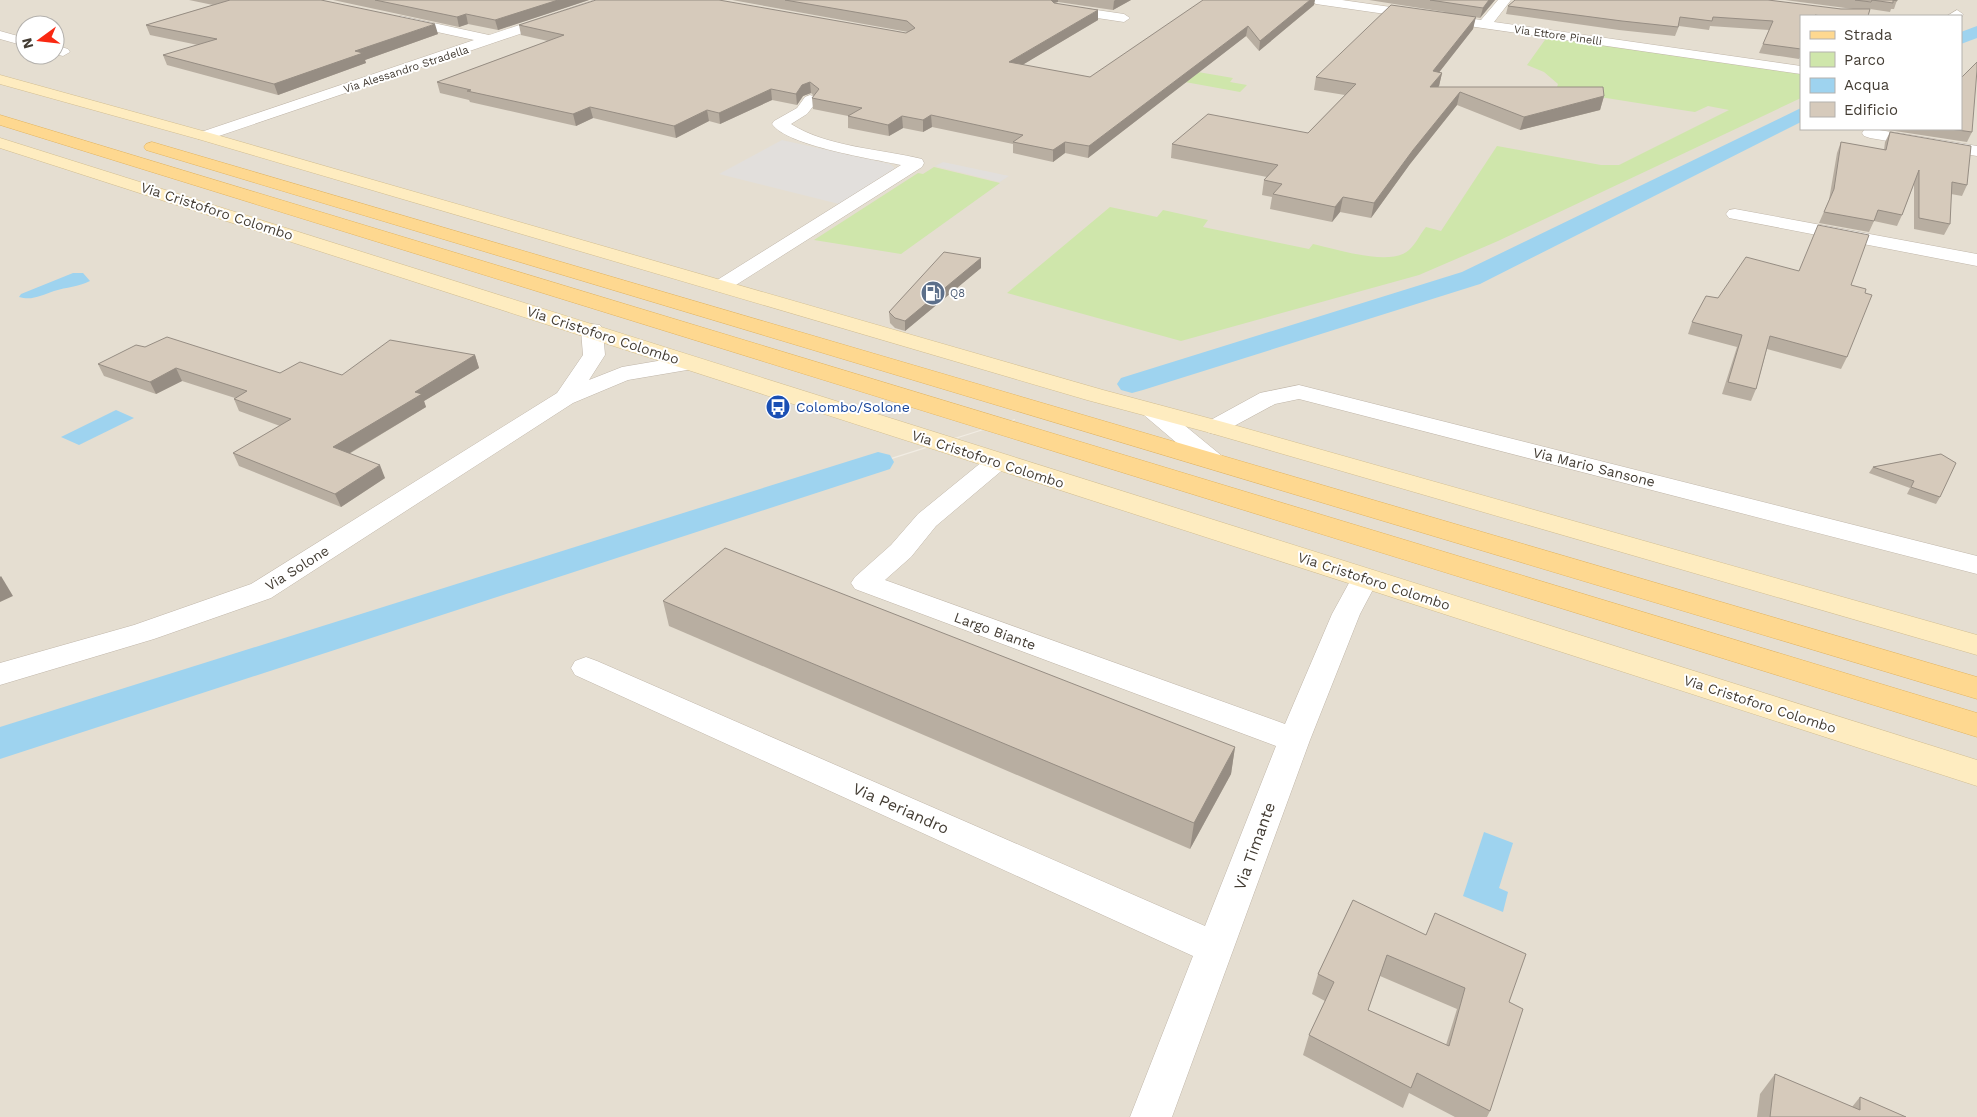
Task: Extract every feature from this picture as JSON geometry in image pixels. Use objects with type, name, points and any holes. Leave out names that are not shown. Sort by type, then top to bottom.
[{"type":"main road","points":[[0,101],[115,135]]},
{"type":"main road","name":"Via Cristoforo Colombo","points":[[0,120],[1977,726]]},
{"type":"main road","points":[[134,141],[1977,688]]},
{"type":"street","name":"Via Alessandro Stradella","points":[[204,136],[607,0]]},
{"type":"street","name":"Via Ettore Pinelli","points":[[1316,0],[1800,70]]},
{"type":"street","points":[[1484,24],[1505,0]]},
{"type":"street","points":[[1058,8],[1124,18]]},
{"type":"street","points":[[385,17],[492,40]]},
{"type":"street","points":[[0,35],[15,39]]},
{"type":"street","points":[[0,79],[204,136],[1153,412],[1216,427],[1977,644]]},
{"type":"street","points":[[721,286],[916,163],[815,140],[788,131],[780,124],[802,111],[810,100]]},
{"type":"street","points":[[1870,133],[1977,151]]},
{"type":"street","name":"Via Cristoforo Colombo","points":[[0,143],[592,330],[687,363],[1977,773]]},
{"type":"street","points":[[1735,214],[1977,260]]},
{"type":"street","points":[[565,398],[594,354],[592,330]]},
{"type":"street","points":[[565,398],[622,374],[687,363]]},
{"type":"street","name":"Via Mario Sansone","points":[[1216,427],[1268,398],[1299,392],[1977,566]]},
{"type":"street","name":"Via Solone","points":[[0,674],[144,632],[261,591],[565,398]]},
{"type":"street","points":[[1153,412],[1214,462]]},
{"type":"street","name":"Largo Biante","points":[[997,462],[927,520],[901,551],[865,583],[1294,740]]},
{"type":"street","name":"Via Timante","points":[[1151,1117],[1294,740],[1346,614],[1365,578]]},
{"type":"street","name":"Via Periandro","points":[[586,668],[1216,949]]},
{"type":"shaded area","points":[[0,0],[1977,0],[1977,1117],[0,1117]],"holes":[[[1015,420],[486,588],[878,462]]]},
{"type":"shaded area","points":[[782,140],[890,164],[895,168],[839,204],[719,174]]},
{"type":"shaded area","points":[[943,162],[1009,176],[1000,182],[935,166]]},
{"type":"green space","points":[[1547,37],[1800,74],[1800,98],[1498,241],[1419,275],[1181,341],[1007,293],[1110,207],[1157,217],[1163,210],[1208,220],[1203,227],[1309,249],[1313,244],[1349,253],[1377,257],[1401,255],[1411,248],[1426,227],[1441,231],[1497,146],[1601,165],[1619,165],[1729,110],[1708,106],[1695,112],[1556,90],[1558,84],[1544,72],[1527,65]]},
{"type":"green space","points":[[1198,72],[1233,78],[1230,82],[1247,85],[1240,92],[1185,82]]},
{"type":"green space","points":[[934,167],[1000,183],[901,254],[814,240],[918,173],[923,174]]},
{"type":"water","points":[[73,273],[83,273],[90,281],[37,297],[19,297],[21,294]]},
{"type":"water","points":[[116,410],[134,418],[79,445],[61,437]]},
{"type":"water","points":[[1484,832],[1513,843],[1499,888],[1508,892],[1503,912],[1463,896]]},
{"type":"building","points":[[230,0],[321,0],[435,24],[355,51],[363,53],[274,84],[163,55],[217,39],[146,25]]},
{"type":"building","points":[[375,0],[558,0],[495,20],[466,14],[457,17]]},
{"type":"building","points":[[596,0],[719,0],[906,33],[915,28],[907,21],[785,0],[1051,0],[1054,3],[1098,10],[1009,62],[1090,77],[1203,0],[1310,0],[1260,41],[1248,26],[1089,146],[1065,142],[1053,150],[1013,142],[1023,135],[931,115],[923,120],[902,116],[888,125],[848,116],[862,108],[812,98],[819,89],[810,82],[802,85],[796,94],[771,89],[719,113],[707,110],[674,126],[590,107],[573,114],[467,91],[471,90],[437,82],[564,35],[519,25]]},
{"type":"building","points":[[1430,0],[1489,0],[1483,8]]},
{"type":"building","points":[[1515,0],[1768,0],[1841,9],[1870,9],[1868,15],[1800,15],[1800,49],[1763,44],[1773,21],[1713,17],[1712,21],[1680,17],[1678,27],[1508,6]]},
{"type":"building","points":[[1855,0],[1872,0],[1871,2]]},
{"type":"building","points":[[1872,0],[1893,0],[1893,3]]},
{"type":"building","points":[[1391,5],[1476,17],[1433,71],[1442,73],[1430,87],[1603,87],[1604,96],[1524,117],[1460,92],[1413,150],[1374,203],[1343,197],[1335,207],[1273,194],[1282,184],[1264,180],[1278,165],[1172,144],[1208,114],[1308,133],[1356,84],[1316,77]]},
{"type":"building","points":[[1977,62],[1972,132],[1957,130],[1962,130],[1962,77]]},
{"type":"building","points":[[1890,132],[1971,146],[1967,185],[1952,182],[1950,224],[1919,218],[1919,170],[1902,215],[1878,210],[1874,221],[1824,212],[1834,189],[1841,142],[1886,150]]},
{"type":"building","points":[[1818,225],[1869,235],[1851,285],[1866,289],[1865,293],[1872,295],[1847,357],[1770,336],[1756,389],[1728,382],[1742,335],[1692,322],[1706,296],[1718,298],[1746,257],[1799,271]]},
{"type":"building","points":[[944,252],[981,258],[905,321],[895,318],[889,312]]},
{"type":"building","points":[[167,337],[280,373],[300,362],[342,375],[390,340],[475,355],[415,392],[422,394],[333,447],[380,465],[335,494],[233,453],[291,419],[234,399],[247,391],[176,368],[150,382],[98,364],[136,345],[145,347]]},
{"type":"building","points":[[1941,454],[1956,463],[1940,497],[1911,487],[1914,481],[1873,467]]},
{"type":"building","points":[[725,548],[1235,747],[1194,823],[663,601]]},
{"type":"building","points":[[1353,900],[1426,935],[1435,913],[1526,954],[1509,1002],[1523,1009],[1490,1111],[1417,1073],[1411,1088],[1309,1035],[1334,982],[1318,974]],"holes":[[[1387,955],[1465,988],[1449,1046],[1368,1010]]]},
{"type":"building","points":[[1775,1074],[1860,1110],[1860,1097],[1906,1117],[1770,1117]]},
{"type":"waterway","points":[[1962,38],[1977,31]]},
{"type":"waterway","points":[[1132,384],[1471,278],[1800,114]]},
{"type":"waterway","points":[[0,743],[878,462]]},
{"type":"place","name":"Q8","points":[[933,293]]},
{"type":"place","name":"Colombo/Solone","points":[[778,407]]}]
